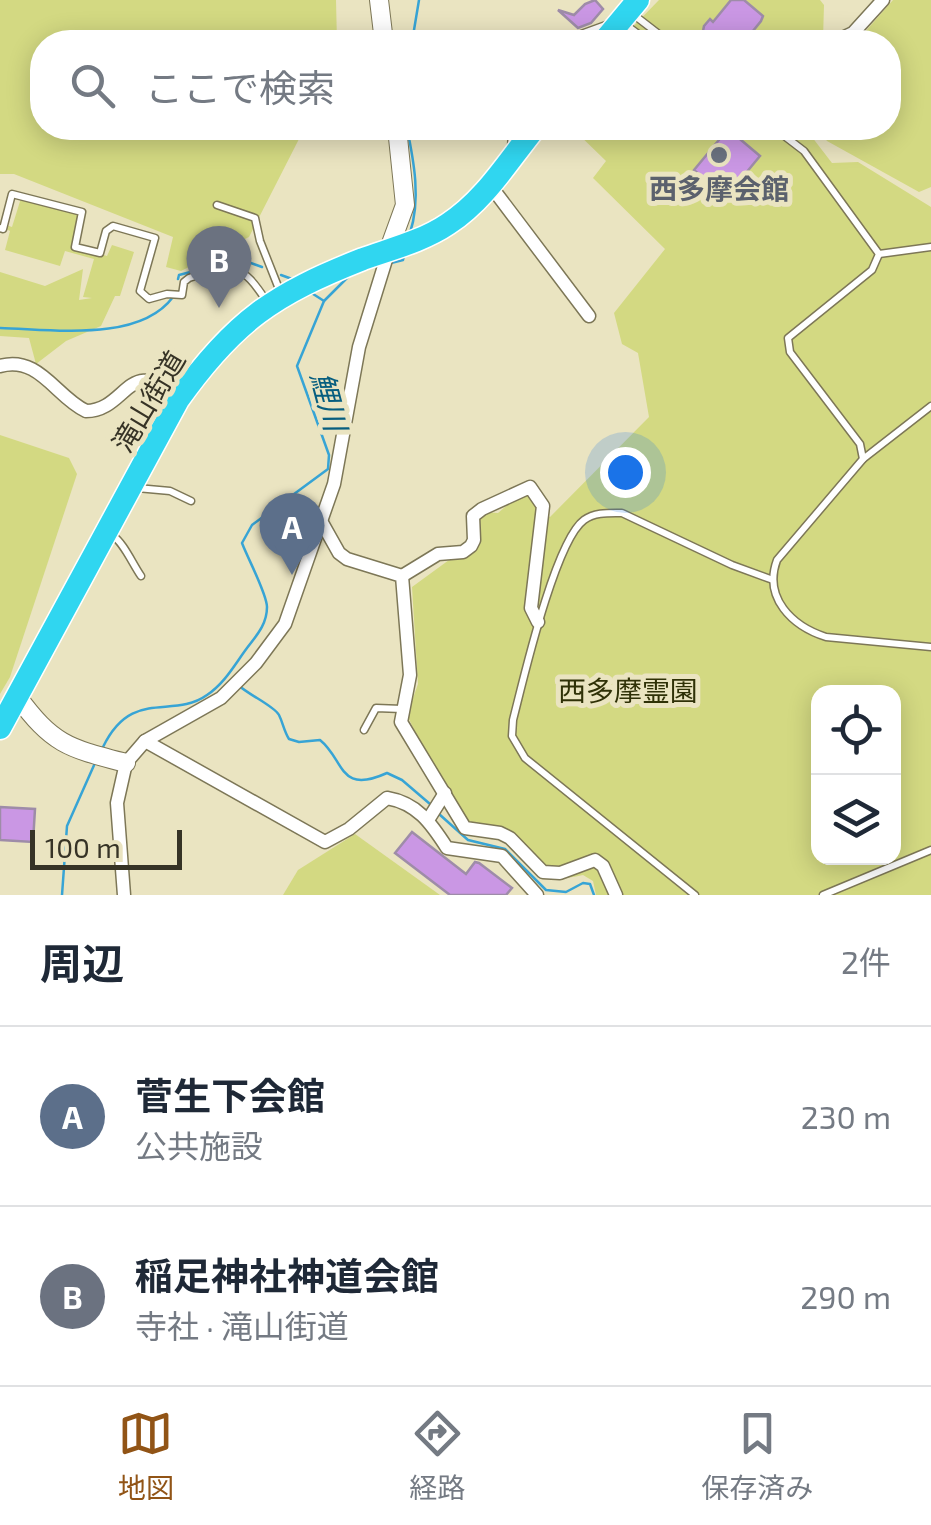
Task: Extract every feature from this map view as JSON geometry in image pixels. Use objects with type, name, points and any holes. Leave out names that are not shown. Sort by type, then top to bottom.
[{"type":"highway","name":"滝山街道","points":[[0,728],[178,400],[206,360],[240,325],[274,299],[309,280],[398,249],[444,227],[490,186],[525,140]]},
{"type":"street","points":[[379,0],[383,30]]},
{"type":"street","points":[[856,30],[882,1]]},
{"type":"street","points":[[593,30],[622,16]]},
{"type":"street","points":[[124,895],[117,803],[121,762],[145,742],[229,690],[285,624],[341,456],[359,347],[383,274],[398,249],[405,205],[398,140]]},
{"type":"street","points":[[514,154],[515,140]]},
{"type":"street","points":[[490,186],[589,316]]},
{"type":"street","points":[[0,366],[13,363],[34,370],[86,411],[104,408],[128,385],[142,381],[156,382],[178,400]]},
{"type":"street","points":[[320,522],[347,559],[402,576],[438,554],[463,552],[474,540],[473,516],[530,487],[543,506],[531,608],[538,622]]},
{"type":"street","points":[[402,576],[410,676],[402,722],[441,797],[465,828],[510,838],[543,872],[560,873],[595,860],[616,895]]},
{"type":"street","points":[[17,696],[46,733],[121,762]]},
{"type":"street","points":[[145,742],[325,842],[349,830],[387,798],[402,800],[428,820],[447,848],[502,856],[538,895]]},
{"type":"street","points":[[428,820],[441,797]]},
{"type":"lane","points":[[622,16],[648,30]]},
{"type":"lane","points":[[790,140],[804,151],[879,254],[878,264],[794,331],[787,346],[860,444],[863,459]]},
{"type":"lane","points":[[0,228],[3,229],[12,194],[82,212],[74,246],[100,252],[106,231],[113,226],[155,238],[140,291],[149,299],[182,295],[184,282],[189,278],[229,268],[248,274],[274,299]]},
{"type":"lane","points":[[217,205],[255,218],[274,299]]},
{"type":"lane","points":[[879,254],[931,247]]},
{"type":"lane","points":[[931,406],[863,459],[777,560],[773,580],[783,610],[810,632],[931,647]]},
{"type":"lane","points":[[131,488],[170,491],[191,502]]},
{"type":"lane","points":[[695,895],[524,758],[512,736],[513,720],[538,622],[569,539],[583,520],[603,513],[636,517],[732,565],[773,580]]},
{"type":"lane","points":[[106,532],[120,540],[124,554],[142,576]]},
{"type":"lane","points":[[364,730],[376,708],[402,710]]},
{"type":"lane","points":[[823,895],[931,850]]},
{"type":"green space","points":[[0,0],[336,0],[337,30],[30,30],[30,140],[298,140],[249,237],[181,271],[166,267],[173,237],[14,174],[0,174]]},
{"type":"green space","points":[[659,0],[820,0],[824,5],[823,30],[630,30]]},
{"type":"green space","points":[[893,0],[931,0],[931,187],[919,192],[826,140],[901,140],[901,30],[867,30]]},
{"type":"green space","name":"西多摩霊園","points":[[584,140],[814,140],[832,163],[858,162],[931,207],[931,895],[596,895],[593,881],[583,875],[543,875],[502,838],[465,823],[407,715],[418,684],[412,587],[449,560],[465,556],[473,524],[483,512],[498,513],[520,494],[530,496],[536,507],[550,517],[649,417],[638,353],[622,344],[614,313],[665,249],[593,178],[606,161]]},
{"type":"green space","points":[[22,195],[78,211],[72,245],[107,256],[112,245],[134,252],[120,296],[115,296],[101,326],[66,341],[36,364],[29,338],[0,336],[0,272],[45,286],[83,269],[79,300],[92,298],[83,297],[94,259],[65,251],[60,266],[5,250],[10,231],[0,223],[12,227]]},
{"type":"green space","points":[[0,435],[69,458],[77,474],[10,677],[0,694]]},
{"type":"green space","points":[[355,834],[440,895],[283,895],[298,870]]},
{"type":"building","points":[[595,0],[603,9],[591,23],[578,28],[558,10],[574,15]]},
{"type":"building","points":[[731,0],[744,0],[763,16],[754,30],[703,30],[710,19],[713,22]]},
{"type":"building","name":"西多摩会館","points":[[719,140],[741,140],[760,156],[721,203],[707,188],[710,184],[694,170]]},
{"type":"building","points":[[0,807],[35,809],[33,842],[0,840]]},
{"type":"building","points":[[412,832],[466,874],[475,862],[479,863],[512,888],[506,895],[450,895],[395,853]]},
{"type":"waterway","name":"鯉川","points":[[414,30],[419,0]]},
{"type":"waterway","name":"鯉川","points":[[409,140],[416,194],[410,233]]},
{"type":"waterway","name":"鯉川","points":[[391,263],[403,260],[404,255]]},
{"type":"waterway","points":[[178,279],[179,275],[240,259],[262,267]]},
{"type":"waterway","points":[[281,275],[292,279]]},
{"type":"waterway","name":"鯉川","points":[[103,747],[127,717],[139,711],[194,702],[207,695],[224,679],[261,629],[267,613],[266,601],[242,543],[252,525],[328,469],[329,455],[297,366],[324,301],[350,275]]},
{"type":"waterway","points":[[310,292],[324,301]]},
{"type":"waterway","points":[[0,328],[68,331],[117,327],[158,312],[173,297]]},
{"type":"waterway","points":[[238,685],[279,715],[289,739],[320,740],[351,778],[371,779],[387,773],[402,780],[430,804]]},
{"type":"waterway","name":"鯉川","points":[[62,895],[67,826],[95,763]]},
{"type":"waterway","points":[[439,814],[468,840],[505,849],[546,890],[566,892],[583,883],[590,884],[594,895]]},
{"type":"place","name":"西多摩会館","points":[[719,155]]},
{"type":"place","name":"稲足神社神道会館","points":[[219,308]]},
{"type":"place","name":"菅生下会館","points":[[292,575]]}]
